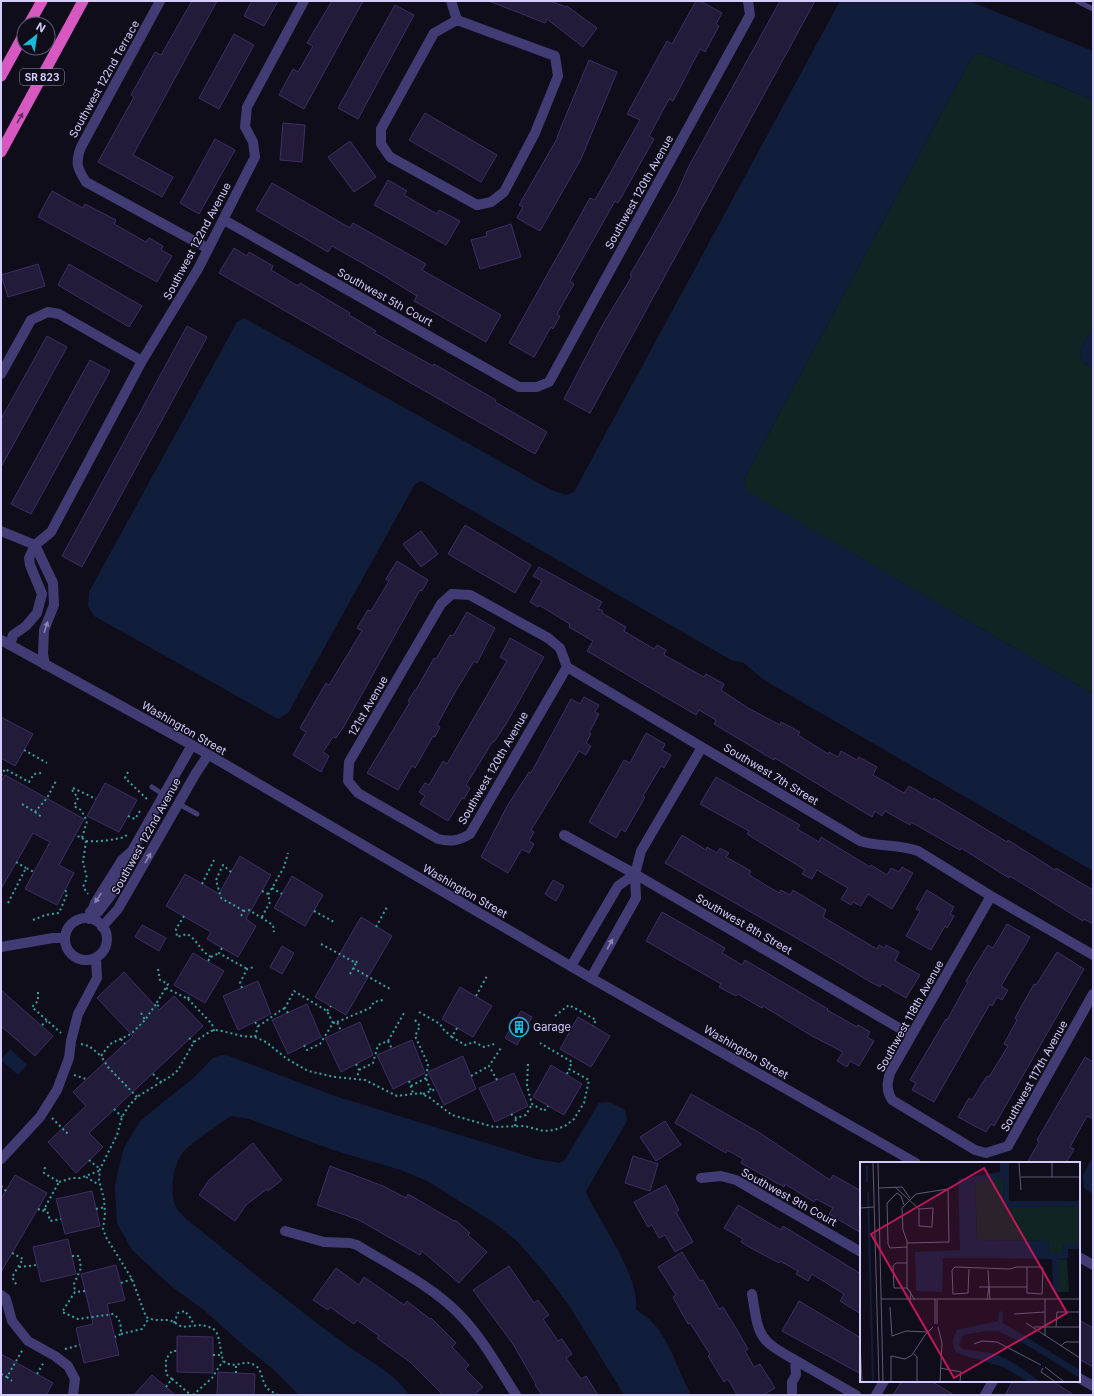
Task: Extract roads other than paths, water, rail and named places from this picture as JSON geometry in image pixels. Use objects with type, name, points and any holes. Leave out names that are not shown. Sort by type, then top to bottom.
[{"type":"highway","points":[[34,16],[42,1]]},
{"type":"highway","name":"SR 823","points":[[1,152],[83,1]]},
{"type":"highway","name":"SR 823","points":[[1,76],[16,49]]},
{"type":"street","name":"Southwest 122nd Terrace","points":[[160,1],[81,147],[77,159],[78,170],[86,182],[207,248]]},
{"type":"street","name":"Southwest 122nd Avenue","points":[[35,545],[51,532],[142,361],[167,318],[182,297],[207,248],[224,220],[255,157],[253,142],[244,127],[247,107],[304,1]]},
{"type":"street","points":[[451,1],[457,20]]},
{"type":"street","name":"Southwest 120th Avenue","points":[[537,387],[549,382],[750,15],[748,1]]},
{"type":"street","points":[[457,20],[555,56],[558,76],[535,133],[504,192],[491,202],[477,205],[390,158],[381,144],[381,129],[434,33],[457,20]]},
{"type":"street","name":"Southwest 5th Court","points":[[224,220],[520,387],[537,387]]},
{"type":"street","points":[[1,374],[31,320],[48,312],[59,314],[142,361]]},
{"type":"street","points":[[1,531],[35,545],[53,583],[54,605],[44,630],[43,654],[46,665]]},
{"type":"street","points":[[5,642],[26,626],[37,613],[42,594],[30,565],[29,558],[35,545]]},
{"type":"street","name":"121st Avenue","points":[[399,816],[358,793],[348,782],[349,762],[441,604],[452,594],[470,595],[548,638],[560,648],[567,668]]},
{"type":"street","name":"Washington Street","points":[[5,642],[192,745],[570,966],[914,1162]]},
{"type":"street","name":"Southwest 120th Avenue","points":[[399,816],[438,839],[449,842],[460,840],[470,834],[555,685],[567,668]]},
{"type":"street","name":"Southwest 7th Street","points":[[567,668],[860,841],[872,844],[906,846],[918,851],[991,896],[1093,955]]},
{"type":"street","name":"Southwest 122nd Avenue","points":[[91,911],[122,860],[129,855],[192,745]]},
{"type":"street","points":[[591,978],[636,898],[635,874],[641,851],[702,747]]},
{"type":"street","name":"Southwest 122nd Avenue","points":[[102,927],[118,909],[208,755]]},
{"type":"street","points":[[164,795],[179,804]]},
{"type":"street","name":"Southwest 8th Street","points":[[564,835],[635,874],[911,1035]]},
{"type":"street","points":[[570,966],[618,886],[635,874]]},
{"type":"street","name":"Southwest 118th Avenue","points":[[940,1130],[892,1100],[887,1092],[887,1082],[890,1073],[911,1035],[991,896]]},
{"type":"street","points":[[91,911],[102,927],[107,938],[106,944],[104,950],[96,958],[84,960],[73,956],[66,948],[65,938],[68,928],[91,911]]},
{"type":"street","points":[[1,947],[47,939],[65,938]]},
{"type":"street","points":[[1,1159],[44,1112],[57,1090],[69,1058],[71,1041],[78,1014],[97,978],[96,958]]},
{"type":"street","name":"Southwest 117th Avenue","points":[[940,1130],[975,1150],[986,1153],[1008,1146],[1093,994]]},
{"type":"street","name":"Southwest 9th Court","points":[[701,1178],[721,1176],[736,1180],[860,1251]]},
{"type":"street","points":[[285,1231],[324,1242],[350,1243],[357,1245],[433,1292],[458,1313],[480,1339],[516,1395]]},
{"type":"street","points":[[1080,1258],[1093,1265]]},
{"type":"street","points":[[752,1294],[757,1322],[763,1339],[772,1347],[856,1395]]},
{"type":"street","points":[[1,1295],[6,1299],[12,1321],[28,1340],[68,1366],[76,1379],[73,1395]]},
{"type":"street","points":[[792,1395],[792,1382],[796,1374],[795,1360]]},
{"type":"street","points":[[1080,1379],[1093,1386]]},
{"type":"street","points":[[876,1395],[883,1382]]},
{"type":"street","points":[[985,1395],[992,1382]]},
{"type":"lane","points":[[1077,1],[1093,9]]},
{"type":"lane","points":[[152,787],[164,795]]},
{"type":"lane","points":[[179,804],[197,814]]},
{"type":"water","points":[[840,1],[969,1],[1093,51],[1093,100],[978,53],[971,59],[744,479],[747,491],[1093,694],[1093,871],[764,680],[744,663],[731,660],[421,481],[415,484],[288,713],[278,719],[94,616],[88,606],[89,592],[237,322],[244,318],[551,490],[566,495],[574,492]]},
{"type":"water","points":[[1093,328],[1093,368],[1082,362],[1080,350]]},
{"type":"water","points":[[10,1049],[27,1065],[18,1075],[1,1060]]},
{"type":"water","points":[[221,1055],[229,1056],[335,1096],[537,1159],[559,1163],[564,1161],[599,1103],[610,1102],[625,1110],[627,1121],[586,1191],[590,1202],[624,1262],[636,1298],[636,1309],[651,1321],[665,1339],[691,1395],[624,1395],[570,1307],[545,1273],[517,1241],[496,1224],[429,1182],[401,1170],[336,1151],[249,1119],[230,1116],[183,1152],[174,1172],[172,1188],[174,1203],[177,1209],[185,1218],[264,1282],[345,1344],[388,1373],[409,1395],[299,1395],[274,1370],[204,1310],[171,1286],[132,1250],[117,1223],[115,1185],[123,1150],[140,1121],[192,1079],[213,1058]]},
{"type":"water","points":[[1093,1156],[1093,1194],[1084,1188],[1083,1175]]},
{"type":"place","name":"Garage","points":[[519,1027]]}]
